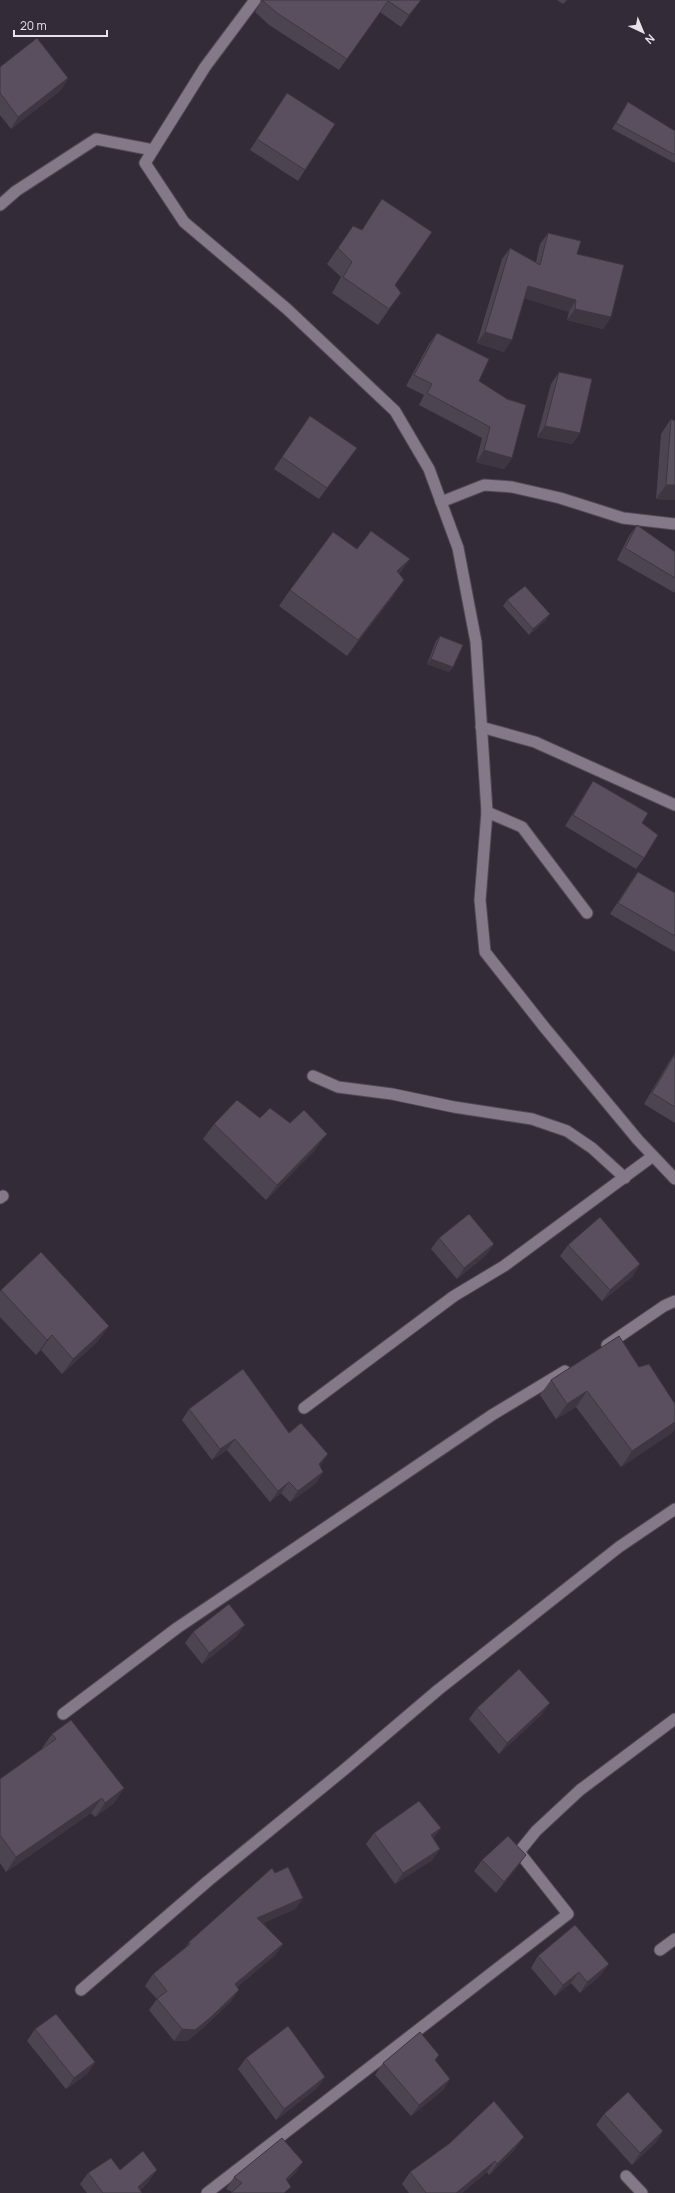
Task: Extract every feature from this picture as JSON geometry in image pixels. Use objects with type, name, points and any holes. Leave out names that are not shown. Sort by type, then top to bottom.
[{"type":"street","points":[[255,0],[204,67],[145,163],[184,222],[287,308],[395,411],[429,469],[458,548],[476,642],[486,812],[480,900],[485,952],[545,1028],[653,1156],[675,1179]]},
{"type":"street","points":[[0,205],[16,191],[96,138],[153,150]]},
{"type":"street","points":[[441,502],[484,485],[512,487],[560,498],[623,518],[675,524]]},
{"type":"street","points":[[481,727],[535,742],[675,805]]},
{"type":"street","points":[[486,812],[522,826],[587,912]]},
{"type":"street","points":[[313,1076],[338,1087],[392,1094],[454,1107],[532,1120],[567,1130],[592,1148],[625,1178]]},
{"type":"street","points":[[304,1408],[454,1296],[504,1266],[653,1156]]},
{"type":"street","points":[[596,1352],[664,1306],[675,1301]]},
{"type":"street","points":[[63,1714],[177,1628],[492,1415],[577,1364]]},
{"type":"street","points":[[81,1990],[208,1881],[345,1769],[438,1690],[619,1547],[675,1509]]},
{"type":"street","points":[[207,2193],[568,1914],[519,1852],[536,1831],[580,1790],[675,1719]]},
{"type":"street","points":[[660,1950],[675,1939]]},
{"type":"street","points":[[626,2176],[642,2193]]},
{"type":"building","points":[[263,0],[421,0],[409,15],[388,1],[347,59],[277,13]]},
{"type":"building","points":[[37,38],[68,78],[18,117],[0,93],[0,67]]},
{"type":"building","points":[[287,93],[335,124],[305,170],[257,139]]},
{"type":"building","points":[[628,102],[675,131],[675,155],[616,123]]},
{"type":"building","points":[[382,199],[432,232],[395,285],[401,293],[389,309],[343,277],[352,262],[338,248],[353,226],[362,230]]},
{"type":"building","points":[[548,233],[581,241],[577,254],[624,265],[611,317],[575,309],[576,300],[528,286],[512,340],[485,332],[510,248],[540,265]]},
{"type":"building","points":[[437,333],[489,359],[479,381],[507,399],[526,405],[512,458],[484,450],[490,427],[427,393],[432,384],[414,375]]},
{"type":"building","points":[[559,372],[592,379],[580,433],[545,426]]},
{"type":"building","points":[[310,416],[357,448],[327,488],[282,457]]},
{"type":"building","points":[[671,419],[675,421],[675,485],[666,485]]},
{"type":"building","points":[[637,525],[675,552],[675,578],[625,548]]},
{"type":"building","points":[[371,531],[410,559],[397,571],[404,580],[358,640],[290,590],[333,532],[357,549]]},
{"type":"building","points":[[525,586],[550,614],[533,629],[507,600]]},
{"type":"building","points":[[440,636],[463,645],[453,667],[431,659]]},
{"type":"building","points":[[593,781],[648,813],[642,823],[658,835],[644,858],[573,815]]},
{"type":"building","points":[[638,872],[675,893],[675,936],[618,903]]},
{"type":"building","points":[[675,1054],[675,1107],[652,1093]]},
{"type":"building","points":[[237,1100],[260,1118],[270,1108],[290,1123],[304,1110],[327,1134],[277,1185],[214,1124]]},
{"type":"building","points":[[469,1214],[494,1244],[464,1268],[439,1238]]},
{"type":"building","points":[[600,1217],[640,1264],[610,1290],[568,1245]]},
{"type":"building","points":[[41,1252],[109,1326],[73,1359],[52,1335],[47,1340],[1,1290]]},
{"type":"building","points":[[619,1336],[639,1367],[649,1364],[675,1404],[675,1422],[632,1451],[587,1391],[567,1404],[551,1380]]},
{"type":"building","points":[[243,1369],[289,1433],[301,1423],[328,1454],[319,1464],[323,1472],[298,1491],[289,1482],[278,1491],[235,1439],[220,1449],[189,1409]]},
{"type":"building","points":[[229,1604],[245,1625],[209,1653],[193,1632]]},
{"type":"building","points":[[519,1669],[550,1703],[507,1743],[477,1708]]},
{"type":"building","points":[[71,1720],[124,1788],[105,1803],[102,1798],[16,1857],[0,1835],[0,1779],[56,1739],[52,1734]]},
{"type":"building","points":[[419,1801],[441,1828],[431,1835],[440,1849],[403,1873],[374,1833]]},
{"type":"building","points":[[508,1836],[526,1855],[504,1882],[482,1860]]},
{"type":"building","points":[[288,1867],[303,1898],[257,1918],[283,1944],[235,1984],[239,1990],[211,2017],[195,2030],[182,2029],[157,1999],[167,1991],[153,1974],[190,1944],[189,1942],[272,1868],[275,1873]]},
{"type":"building","points":[[575,1925],[609,1964],[587,1982],[579,1972],[563,1985],[538,1956]]},
{"type":"building","points":[[56,2014],[95,2062],[74,2078],[35,2029]]},
{"type":"building","points":[[288,2026],[325,2077],[284,2109],[246,2058]]},
{"type":"building","points":[[420,2032],[439,2055],[435,2060],[450,2079],[419,2105],[383,2063]]},
{"type":"building","points":[[628,2092],[663,2131],[640,2153],[604,2114]]},
{"type":"building","points":[[494,2101],[524,2137],[497,2164],[495,2161],[456,2193],[426,2193],[410,2172],[450,2143]]},
{"type":"building","points":[[282,2138],[303,2162],[286,2179],[291,2187],[284,2193],[231,2193],[242,2183],[234,2177]]},
{"type":"building","points":[[143,2151],[157,2170],[138,2187],[142,2193],[103,2193],[88,2173],[111,2158],[120,2170]]}]
